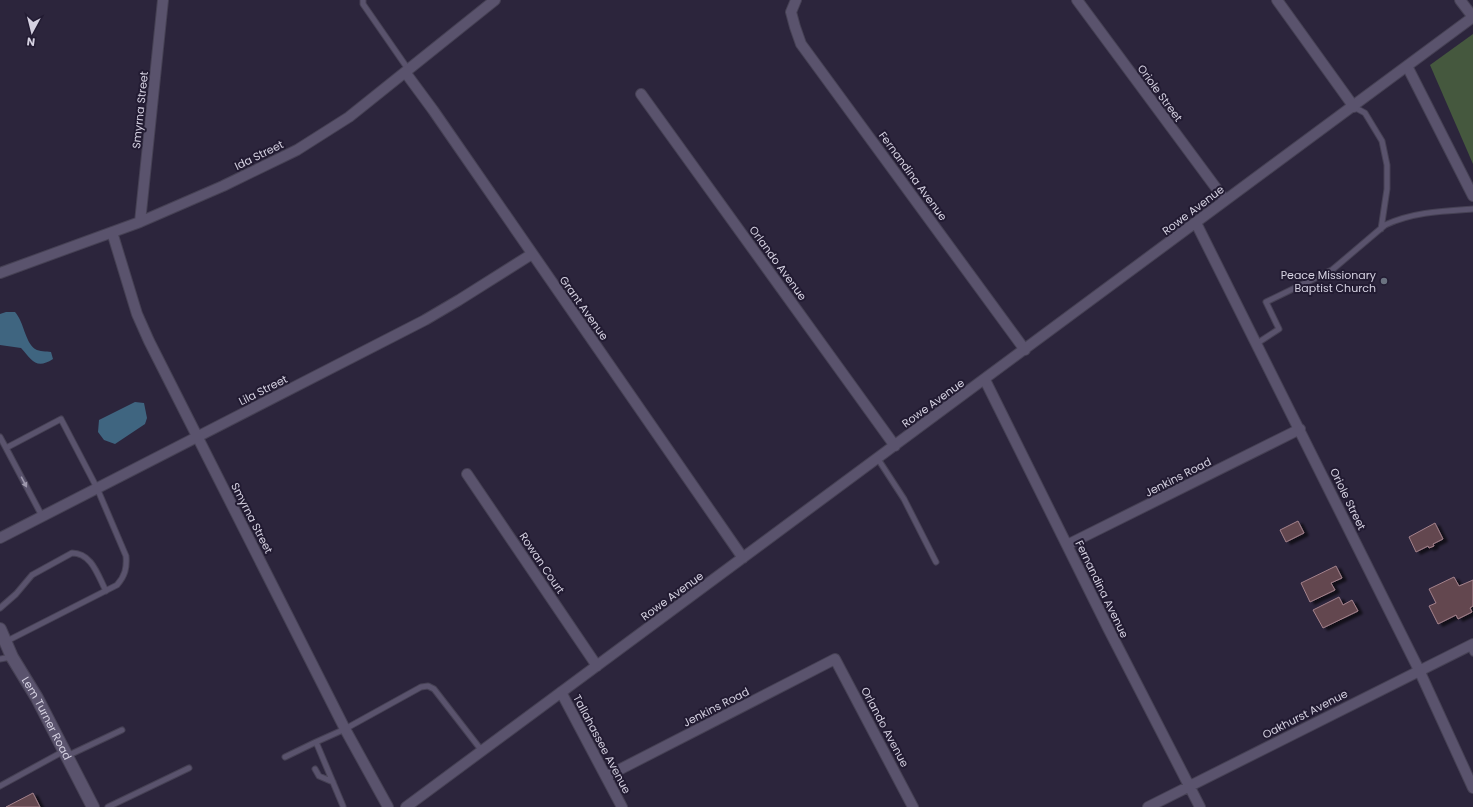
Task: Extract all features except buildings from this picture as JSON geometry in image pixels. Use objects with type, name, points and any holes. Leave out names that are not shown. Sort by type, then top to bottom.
[{"type":"main road","name":"Lem Turner Road","points":[[0,629],[5,642],[6,658],[37,698],[66,753],[90,806]]},
{"type":"street","name":"Smyrna Street","points":[[140,222],[163,0]]},
{"type":"street","name":"Ida Street","points":[[0,273],[140,222],[223,186],[297,150],[349,116],[495,0]]},
{"type":"street","name":"Fernandina Avenue","points":[[796,0],[791,12],[794,27],[801,44],[1025,350]]},
{"type":"street","name":"Oriole Street","points":[[1077,0],[1225,200]]},
{"type":"street","points":[[1277,0],[1354,107]]},
{"type":"street","points":[[1460,0],[1473,17]]},
{"type":"street","name":"Rowe Avenue","points":[[406,807],[985,380],[1225,200],[1354,107],[1473,17]]},
{"type":"street","points":[[1407,66],[1472,191]]},
{"type":"street","name":"Grant Avenue","points":[[407,71],[743,558]]},
{"type":"street","name":"Orlando Avenue","points":[[640,94],[895,446]]},
{"type":"street","name":"Oriole Street","points":[[1196,223],[1419,670],[1473,788]]},
{"type":"street","name":"Smyrna Street","points":[[112,232],[138,314],[149,341],[345,729],[388,807]]},
{"type":"street","name":"Lila Street","points":[[0,538],[425,320],[532,254]]},
{"type":"street","name":"Fernandina Avenue","points":[[985,380],[1108,628],[1200,807]]},
{"type":"street","name":"Jenkins Road","points":[[1067,546],[1300,429]]},
{"type":"street","name":"Rowan Court","points":[[466,474],[597,666]]},
{"type":"street","name":"Oakhurst Avenue","points":[[1150,807],[1419,670],[1472,648]]},
{"type":"street","name":"Orlando Avenue","points":[[835,659],[913,807]]},
{"type":"street","name":"Jenkins Road","points":[[607,776],[835,659]]},
{"type":"street","name":"Tallahassee Avenue","points":[[561,692],[607,776],[622,807]]},
{"type":"lane","points":[[363,0],[363,4],[407,71]]},
{"type":"lane","points":[[1354,107],[1365,113],[1382,141],[1387,165],[1387,189],[1381,229]]},
{"type":"lane","points":[[1256,344],[1279,329],[1266,302],[1332,270],[1381,229],[1395,220],[1430,212],[1473,209]]},
{"type":"lane","points":[[5,642],[117,585],[125,573],[127,562],[126,556],[97,488],[61,419],[6,448]]},
{"type":"lane","points":[[0,437],[42,516]]},
{"type":"lane","points":[[878,459],[904,499],[936,562]]},
{"type":"lane","points":[[0,608],[16,594],[32,575],[72,553],[79,553],[87,557],[106,591]]},
{"type":"lane","points":[[285,757],[304,751],[316,742],[345,729],[421,687],[428,686],[434,689],[482,751]]},
{"type":"lane","points":[[0,786],[66,753],[122,730]]},
{"type":"lane","points":[[316,742],[342,807]]},
{"type":"lane","points":[[108,807],[189,768]]},
{"type":"lane","points":[[315,769],[319,776],[333,782]]},
{"type":"green space","points":[[1473,34],[1473,164],[1430,65]]},
{"type":"water","points":[[15,312],[21,321],[32,346],[39,351],[51,352],[53,359],[42,364],[38,364],[31,360],[21,348],[0,345],[0,314]]},
{"type":"water","points":[[135,402],[144,403],[147,418],[145,424],[115,444],[104,440],[98,432],[99,420]]},
{"type":"place","name":"Peace Missionary Baptist Church","points":[[1384,281]]}]
